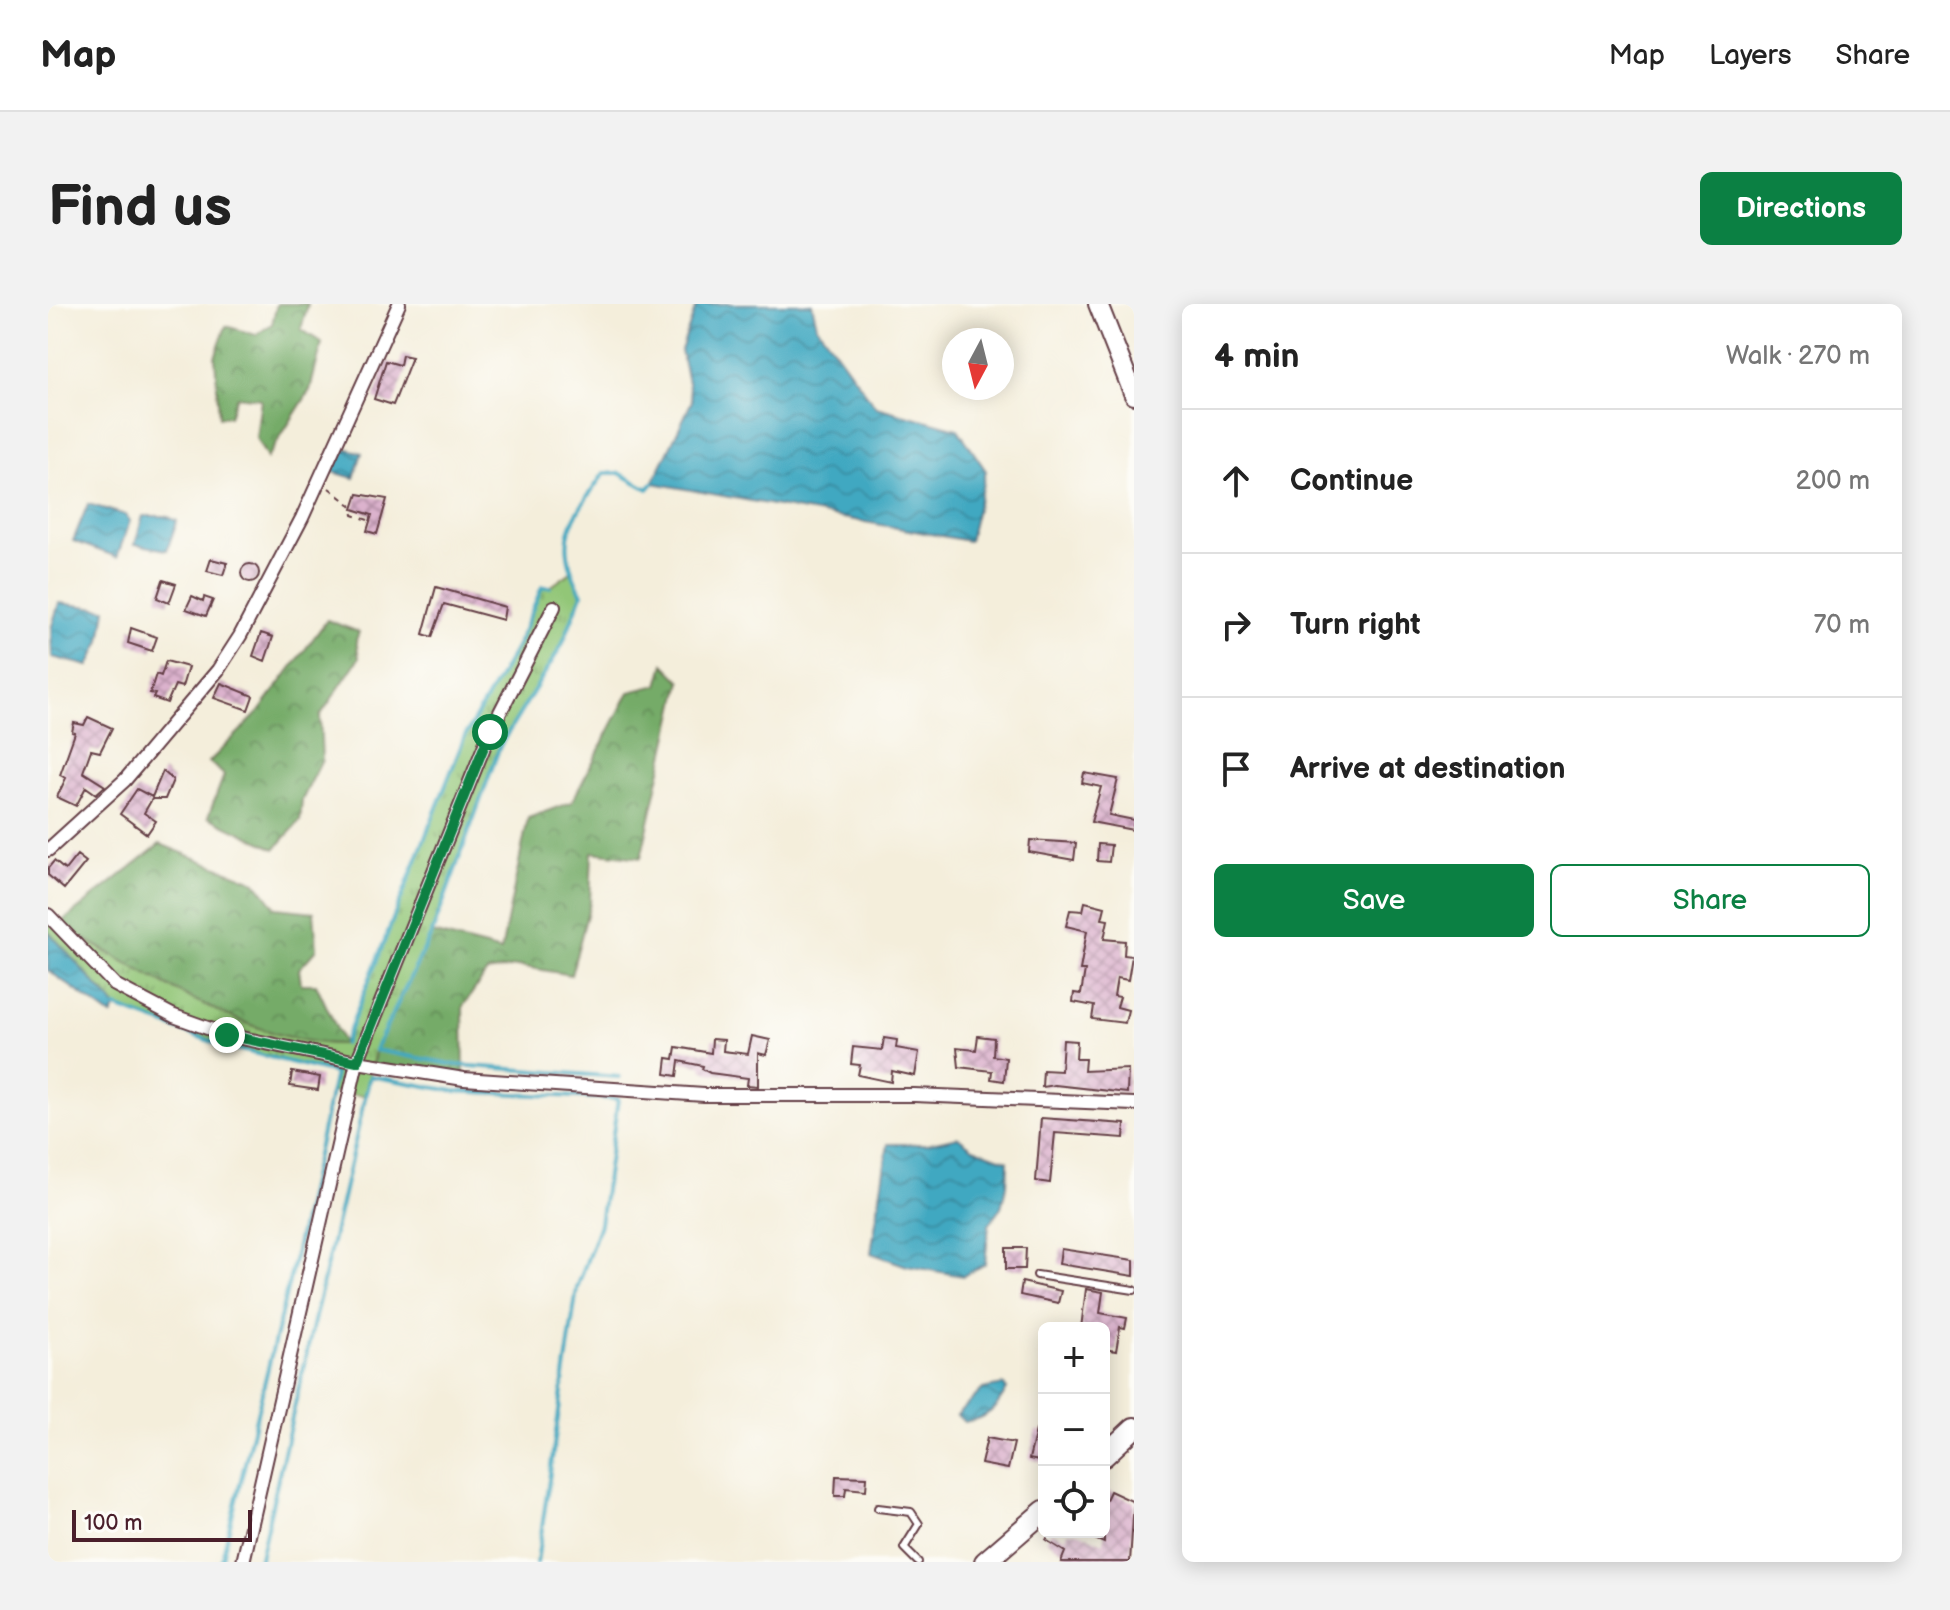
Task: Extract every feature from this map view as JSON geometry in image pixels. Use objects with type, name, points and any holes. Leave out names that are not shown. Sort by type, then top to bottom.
[{"type":"main road","points":[[1110,1450],[1134,1428]]},
{"type":"main road","points":[[985,1562],[1038,1516]]},
{"type":"street","points":[[48,850],[125,780],[218,670],[240,636],[319,480],[399,304]]},
{"type":"street","points":[[1098,304],[1134,395]]},
{"type":"street","points":[[243,1562],[357,1062],[490,732],[554,607]]},
{"type":"street","points":[[48,915],[115,985],[174,1016],[227,1035],[357,1062],[464,1079],[704,1095],[914,1095],[1134,1104]]},
{"type":"lane","points":[[1037,1275],[1134,1290]]},
{"type":"lane","points":[[878,1508],[911,1512],[919,1524],[904,1548],[918,1562]]},
{"type":"path","points":[[319,480],[351,505],[353,515],[368,520]]},
{"type":"green space","points":[[277,304],[308,304],[301,329],[322,343],[310,390],[267,458],[256,438],[261,399],[237,396],[229,416],[219,417],[215,357],[226,326],[256,335],[272,324]]},
{"type":"green space","points":[[571,572],[582,594],[562,645],[500,746],[432,933],[375,1050],[365,1096],[331,1092],[335,1073],[224,1046],[116,1007],[48,931],[48,915],[58,925],[111,953],[344,1043],[465,736],[517,646],[542,587],[550,587]]},
{"type":"green space","points":[[327,620],[359,632],[356,640],[359,658],[320,716],[322,760],[302,800],[300,821],[275,849],[208,817],[224,775],[209,762],[258,713]]},
{"type":"green space","points":[[664,664],[681,681],[641,858],[592,852],[590,903],[571,975],[520,966],[487,972],[463,1006],[464,1079],[373,1065],[375,1050],[432,933],[501,951],[528,818],[572,802],[629,692],[658,685]]},
{"type":"green space","points":[[160,844],[256,882],[276,908],[314,912],[317,949],[299,969],[301,984],[316,984],[344,1044],[308,1041],[234,1018],[160,982],[58,925]]},
{"type":"water","points":[[697,304],[812,304],[817,326],[876,407],[958,429],[986,471],[969,541],[653,483],[692,401],[681,350]]},
{"type":"water","points":[[338,446],[362,453],[354,478],[330,471]]},
{"type":"water","points":[[88,504],[126,515],[130,521],[117,557],[73,541]]},
{"type":"water","points":[[143,516],[166,516],[177,521],[167,550],[135,544]]},
{"type":"water","points":[[59,603],[106,609],[101,641],[89,666],[52,657],[51,629]]},
{"type":"water","points":[[48,931],[116,1007],[111,1016],[48,970]]},
{"type":"water","points":[[958,1137],[973,1148],[1008,1161],[1007,1185],[1001,1207],[989,1225],[985,1264],[963,1276],[907,1266],[871,1253],[888,1144],[926,1144]]},
{"type":"water","points":[[1003,1385],[1007,1389],[1003,1396],[995,1408],[985,1415],[964,1422],[957,1415],[983,1389]]},
{"type":"building","points":[[402,355],[412,357],[393,405],[374,399],[386,361],[400,365]]},
{"type":"building","points":[[358,494],[387,499],[377,534],[367,531],[372,515],[353,509]]},
{"type":"building","points":[[211,559],[227,563],[223,575],[207,571]]},
{"type":"building","points":[[250,564],[259,573],[250,582],[241,573]]},
{"type":"building","points":[[163,580],[176,584],[169,603],[157,598]]},
{"type":"building","points":[[436,587],[505,607],[503,620],[444,604],[432,637],[423,634]]},
{"type":"building","points":[[192,596],[203,601],[204,597],[213,600],[206,616],[186,609]]},
{"type":"building","points":[[131,628],[157,637],[152,651],[128,643]]},
{"type":"building","points":[[261,633],[273,637],[265,661],[253,656]]},
{"type":"building","points":[[166,661],[188,667],[182,687],[175,685],[167,703],[153,698],[155,694],[150,693],[156,674],[161,676]]},
{"type":"building","points":[[221,683],[253,696],[248,710],[214,698]]},
{"type":"building","points":[[88,717],[112,728],[100,752],[91,750],[83,772],[105,786],[96,794],[86,787],[76,806],[57,797],[66,778],[60,775],[75,733],[72,732],[74,723],[84,725]]},
{"type":"building","points":[[163,771],[173,780],[165,799],[152,799],[144,813],[156,821],[147,834],[120,814],[137,789],[152,797]]},
{"type":"building","points":[[1084,773],[1118,779],[1109,815],[1134,820],[1133,830],[1091,822],[1101,787],[1082,783]]},
{"type":"building","points":[[1030,840],[1076,843],[1074,860],[1029,852]]},
{"type":"building","points":[[1098,844],[1111,845],[1109,862],[1097,861]]},
{"type":"building","points":[[77,855],[86,862],[64,889],[48,875],[48,868],[54,861],[65,870]]},
{"type":"building","points":[[1085,902],[1105,907],[1102,919],[1108,920],[1104,939],[1125,941],[1124,955],[1132,956],[1128,980],[1117,978],[1114,996],[1120,997],[1117,1007],[1128,1010],[1125,1023],[1092,1019],[1094,1006],[1073,1002],[1074,993],[1081,994],[1085,970],[1080,970],[1087,931],[1066,926],[1070,910],[1083,911]]},
{"type":"building","points":[[752,1036],[770,1040],[766,1055],[758,1053],[758,1086],[747,1085],[748,1078],[710,1073],[702,1069],[703,1066],[679,1061],[677,1076],[665,1074],[667,1058],[674,1059],[676,1047],[711,1053],[712,1039],[724,1040],[723,1051],[748,1054]]},
{"type":"building","points":[[978,1036],[994,1038],[993,1056],[1006,1058],[1004,1081],[991,1079],[992,1071],[959,1067],[957,1048],[976,1050]]},
{"type":"building","points":[[884,1038],[897,1040],[896,1048],[919,1052],[915,1076],[892,1071],[891,1082],[858,1075],[860,1065],[851,1064],[853,1047],[882,1050]]},
{"type":"building","points":[[1063,1040],[1077,1041],[1076,1059],[1085,1059],[1084,1071],[1128,1069],[1127,1093],[1055,1085],[1042,1087],[1043,1070],[1061,1071]]},
{"type":"building","points":[[292,1072],[320,1077],[318,1090],[290,1086]]},
{"type":"building","points":[[1041,1118],[1125,1124],[1124,1138],[1055,1133],[1050,1183],[1036,1181]]},
{"type":"building","points":[[1006,1248],[1026,1248],[1025,1269],[1006,1269]]},
{"type":"building","points":[[1061,1249],[1134,1260],[1134,1276],[1059,1264]]},
{"type":"building","points":[[1022,1282],[1061,1291],[1058,1303],[1020,1295]]},
{"type":"building","points":[[1086,1289],[1103,1292],[1100,1313],[1127,1318],[1125,1328],[1120,1327],[1116,1351],[1110,1350],[1110,1322],[1082,1322]]},
{"type":"building","points":[[1036,1430],[1038,1430],[1038,1461],[1029,1459]]},
{"type":"building","points":[[987,1438],[1014,1443],[1008,1469],[981,1464]]},
{"type":"building","points":[[836,1476],[867,1477],[866,1490],[846,1488],[845,1496],[835,1496]]},
{"type":"building","points":[[1110,1491],[1134,1502],[1130,1562],[1061,1562],[1065,1552],[1046,1540],[1092,1538],[1104,1543],[1104,1538],[1110,1538]]},
{"type":"waterway","points":[[619,1077],[457,1065],[375,1050],[432,933],[500,746],[562,645],[582,594],[568,558],[567,543],[575,517],[604,473],[619,473],[648,489],[653,483]]},
{"type":"waterway","points":[[344,1044],[465,736],[517,646],[542,587],[550,587]]},
{"type":"waterway","points":[[116,1007],[224,1046],[335,1073],[292,1269],[221,1562]]},
{"type":"waterway","points":[[259,1562],[370,1076],[454,1091],[618,1099],[600,1224],[577,1288],[537,1562]]},
{"type":"route","points":[[227,1035],[357,1062],[490,732]]}]
